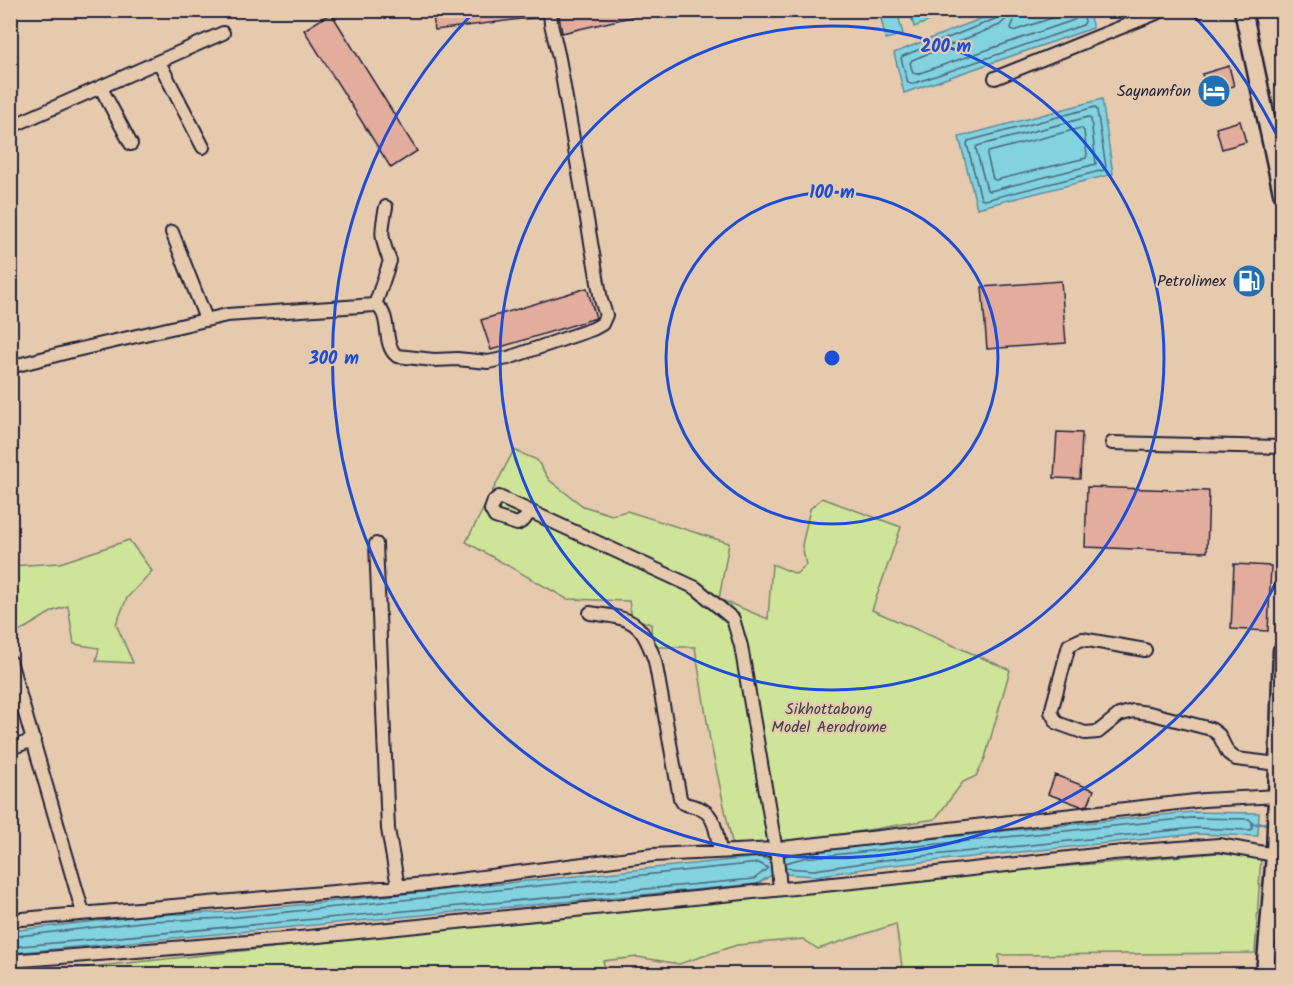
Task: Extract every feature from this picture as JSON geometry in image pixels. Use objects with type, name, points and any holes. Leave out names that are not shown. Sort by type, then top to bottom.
[{"type":"main road","points":[[1243,10],[1282,193]]},
{"type":"main road","points":[[1265,975],[1275,855],[1282,651]]},
{"type":"street","points":[[10,368],[72,351],[249,312],[375,304],[383,312],[390,346],[397,356],[488,362],[508,358],[577,335],[602,324],[606,315],[601,300],[550,10]]},
{"type":"street","points":[[996,78],[1164,10]]},
{"type":"street","points":[[10,127],[223,33]]},
{"type":"street","points":[[159,62],[203,147]]},
{"type":"street","points":[[101,88],[131,144]]},
{"type":"street","points":[[375,304],[390,261],[381,231],[386,207]]},
{"type":"street","points":[[172,232],[206,320]]},
{"type":"street","points":[[1112,443],[1282,447]]},
{"type":"street","points":[[530,512],[696,588],[733,619],[741,646],[780,884]]},
{"type":"street","points":[[376,544],[388,829],[398,887]]},
{"type":"street","points":[[590,613],[624,617],[642,632],[649,644],[655,661],[680,798],[683,803],[705,811],[710,816],[715,826],[720,851]]},
{"type":"street","points":[[1145,650],[1082,639],[1069,645],[1051,712],[1057,723],[1085,733],[1098,732],[1119,715],[1133,711],[1149,713],[1211,729],[1219,735],[1228,753],[1236,759],[1279,764]]},
{"type":"street","points":[[10,661],[16,700],[34,740],[83,913]]},
{"type":"street","points":[[10,748],[34,740]]},
{"type":"street","points":[[10,920],[398,887],[653,855],[720,851],[776,853],[1204,800],[1278,797]]},
{"type":"street","points":[[10,961],[299,938],[780,884],[904,877],[1113,853],[1219,845],[1275,855]]},
{"type":"green space","name":"Sikhottabong Model Aerodrome","points":[[514,450],[537,460],[549,480],[583,506],[612,515],[627,511],[729,543],[719,599],[768,619],[772,564],[796,574],[806,565],[802,545],[810,509],[822,498],[901,527],[872,610],[1010,670],[985,758],[976,776],[963,782],[935,819],[734,852],[710,740],[695,647],[652,647],[651,624],[632,618],[629,601],[567,599],[466,542]]},
{"type":"green space","points":[[129,540],[152,571],[127,598],[116,624],[133,663],[96,661],[99,648],[74,644],[68,606],[53,611],[17,633],[11,608],[11,566],[60,563]]},
{"type":"green space","points":[[1217,853],[1261,857],[1255,953],[999,955],[999,974],[903,974],[896,924],[818,949],[803,939],[737,945],[679,964],[638,957],[603,961],[607,974],[24,974],[956,876]]},
{"type":"water","points":[[910,10],[957,11],[914,27]]},
{"type":"water","points":[[879,11],[897,11],[903,34],[886,39]]},
{"type":"water","points":[[1000,11],[1088,11],[1093,28],[904,93],[894,53]]},
{"type":"water","points":[[1102,99],[1113,174],[977,208],[959,137]]},
{"type":"water","points":[[1191,812],[1259,813],[1258,836],[1195,834],[884,866],[815,876],[784,874],[770,876],[757,884],[11,953],[10,931],[150,915],[229,912],[760,857],[770,860],[801,852]]},
{"type":"building","points":[[432,10],[542,10],[542,18],[435,30]]},
{"type":"building","points":[[558,10],[643,10],[644,14],[562,33]]},
{"type":"building","points":[[331,13],[417,151],[391,168],[304,30]]},
{"type":"building","points":[[1229,66],[1234,86],[1207,93],[1202,74]]},
{"type":"building","points":[[1240,121],[1246,142],[1222,149],[1216,128]]},
{"type":"building","name":"Petrolimex","points":[[1261,274],[1262,287],[1238,289],[1237,276]]},
{"type":"building","points":[[1061,281],[1066,343],[987,349],[982,287]]},
{"type":"building","points":[[587,288],[596,318],[491,350],[481,320]]},
{"type":"building","points":[[1057,432],[1082,433],[1080,479],[1054,478]]},
{"type":"building","points":[[1087,487],[1209,491],[1207,552],[1085,547]]},
{"type":"building","points":[[1234,564],[1271,566],[1268,631],[1231,629]]},
{"type":"building","points":[[1055,775],[1094,790],[1088,805],[1081,806],[1048,794]]},
{"type":"waterway","points":[[1254,824],[1272,823]]},
{"type":"place","name":"Saynamfon","points":[[1214,91]]},
{"type":"place","name":"Petrolimex","points":[[1249,281]]}]
